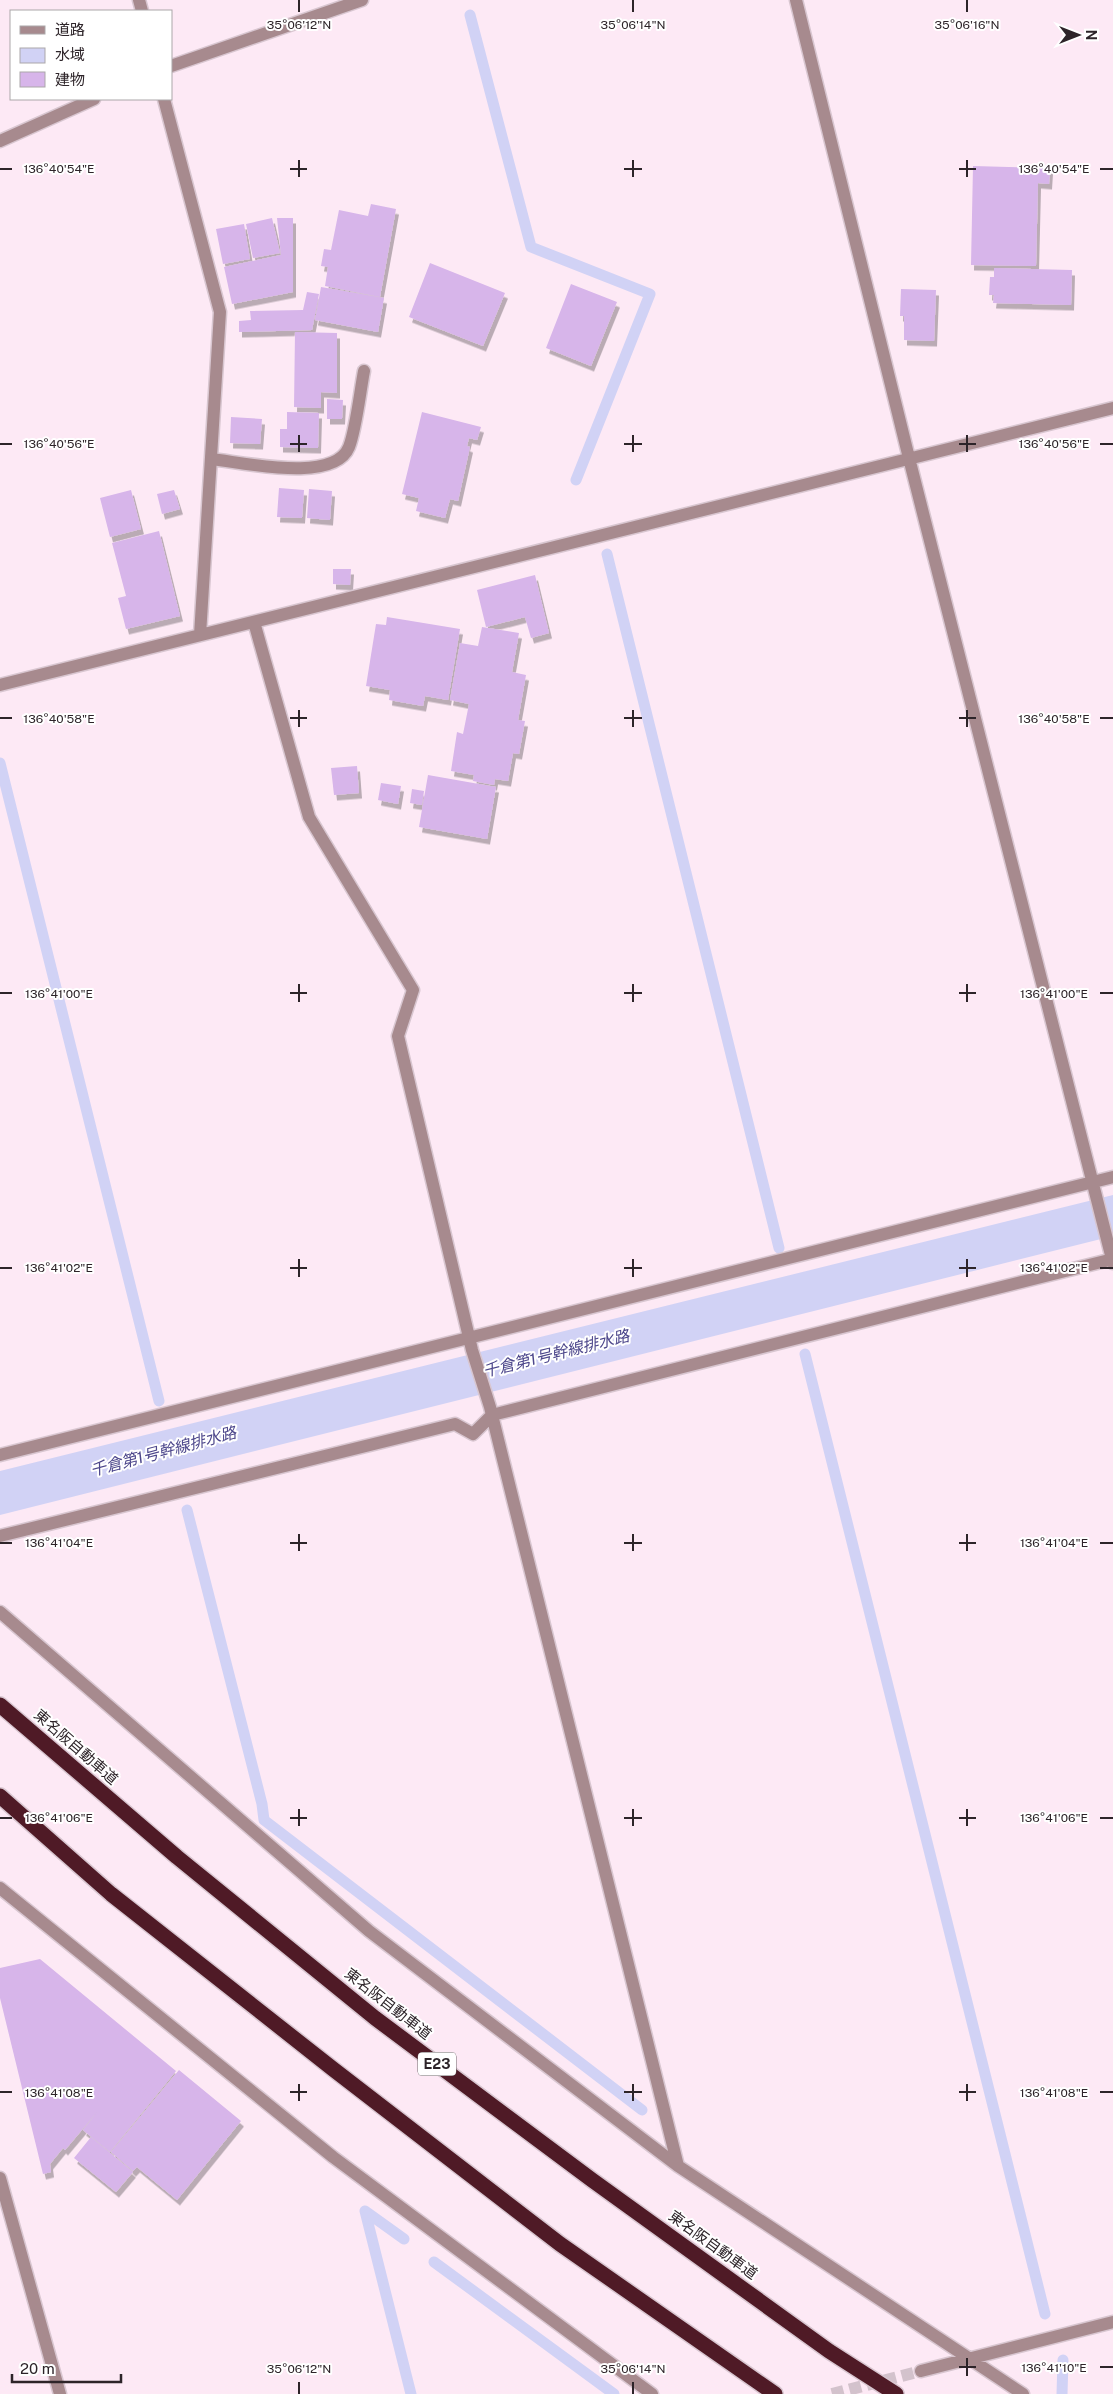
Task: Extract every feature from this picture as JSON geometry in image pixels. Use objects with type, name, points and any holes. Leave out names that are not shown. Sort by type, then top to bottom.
[{"type":"highway","name":"東名阪自動車道","points":[[0,1705],[177,1857],[375,2018],[624,2203],[829,2351],[896,2394]]},
{"type":"highway","points":[[0,1796],[111,1894],[340,2075],[560,2244],[775,2394]]},
{"type":"street","points":[[172,66],[362,0]]},
{"type":"street","points":[[0,1536],[455,1424],[474,1434],[491,1411],[1112,1257],[909,458],[796,0]]},
{"type":"street","points":[[0,141],[92,100]]},
{"type":"street","points":[[164,100],[220,312],[200,635]]},
{"type":"street","points":[[211,459],[315,469],[333,464],[349,448],[364,371]]},
{"type":"street","points":[[0,685],[1113,408]]},
{"type":"street","points":[[254,622],[309,817],[413,990],[398,1036],[472,1350],[491,1411],[678,2166]]},
{"type":"street","points":[[0,1455],[469,1337],[1093,1186],[1113,1177]]},
{"type":"street","points":[[0,1612],[369,1931],[678,2166],[1023,2394]]},
{"type":"street","points":[[0,1888],[333,2157],[652,2394]]},
{"type":"street","points":[[0,2178],[60,2394]]},
{"type":"street","points":[[921,2370],[1113,2322]]},
{"type":"water","name":"千倉第1号幹線排水路","points":[[1113,1195],[1113,1236],[0,1515],[0,1471]]},
{"type":"building","points":[[973,166],[1050,168],[1049,184],[1038,183],[1036,266],[971,265]]},
{"type":"building","points":[[371,204],[396,209],[380,297],[325,286],[328,267],[321,266],[324,249],[331,250],[339,210],[368,216]]},
{"type":"building","points":[[272,218],[280,253],[253,258],[246,224]]},
{"type":"building","points":[[277,218],[293,218],[293,292],[232,304],[224,267],[281,255]]},
{"type":"building","points":[[244,224],[250,259],[223,264],[216,229]]},
{"type":"building","points":[[430,263],[505,293],[483,346],[409,317]]},
{"type":"building","points":[[994,268],[1072,270],[1071,305],[993,303],[994,295],[989,295],[990,277],[994,277]]},
{"type":"building","points":[[571,284],[617,302],[591,366],[546,348]]},
{"type":"building","points":[[321,287],[384,298],[378,332],[315,320]]},
{"type":"building","points":[[901,289],[936,290],[934,341],[904,340],[904,316],[900,316]]},
{"type":"building","points":[[307,292],[319,294],[312,330],[239,332],[239,321],[251,320],[250,311],[303,310]]},
{"type":"building","points":[[295,332],[337,333],[337,393],[321,392],[321,408],[294,407]]},
{"type":"building","points":[[327,399],[343,400],[342,419],[327,419]]},
{"type":"building","points":[[287,412],[319,413],[318,448],[280,447],[280,429],[287,429]]},
{"type":"building","points":[[422,412],[481,427],[477,440],[469,438],[467,446],[470,447],[458,501],[450,499],[445,518],[416,511],[419,498],[402,494]]},
{"type":"building","points":[[231,417],[262,419],[260,444],[230,443]]},
{"type":"building","points":[[279,488],[304,490],[302,518],[277,517]]},
{"type":"building","points":[[309,489],[332,491],[330,520],[307,518]]},
{"type":"building","points":[[131,490],[141,529],[110,537],[100,498]]},
{"type":"building","points":[[174,490],[180,509],[162,514],[157,494]]},
{"type":"building","points":[[159,531],[180,616],[126,629],[118,598],[126,596],[112,543]]},
{"type":"building","points":[[333,569],[351,569],[350,585],[333,584]]},
{"type":"building","points":[[535,575],[549,633],[531,638],[525,617],[486,627],[477,590]]},
{"type":"building","points":[[387,617],[460,629],[448,700],[425,696],[423,706],[389,700],[390,690],[366,686],[376,624],[386,625]]},
{"type":"building","points":[[482,627],[519,633],[512,672],[526,675],[518,720],[525,721],[519,754],[513,753],[508,781],[495,779],[494,785],[473,781],[474,775],[451,771],[457,732],[463,734],[469,704],[450,700],[460,643],[478,646]]},
{"type":"building","points":[[357,766],[359,793],[334,795],[331,768]]},
{"type":"building","points":[[428,775],[496,787],[487,839],[419,827]]},
{"type":"building","points":[[381,783],[401,786],[398,804],[378,800]]},
{"type":"building","points":[[412,789],[424,791],[422,805],[410,803]]},
{"type":"building","points":[[40,1959],[176,2071],[110,2152],[83,2130],[97,2112],[65,2150],[63,2148],[50,2164],[51,2172],[43,2174],[0,1998],[0,1968]]},
{"type":"building","points":[[179,2070],[241,2121],[177,2200],[137,2167],[133,2171],[111,2152]]},
{"type":"building","points":[[91,2137],[133,2172],[116,2192],[74,2158]]},
{"type":"waterway","points":[[470,15],[531,247],[650,294],[576,480]]},
{"type":"waterway","points":[[607,554],[779,1248]]},
{"type":"waterway","points":[[0,763],[159,1401]]},
{"type":"waterway","points":[[805,1354],[1045,2314]]},
{"type":"waterway","points":[[187,1510],[262,1804],[264,1820],[642,2110]]},
{"type":"waterway","points":[[365,2211],[411,2394]]},
{"type":"waterway","points":[[365,2211],[404,2239]]},
{"type":"waterway","points":[[434,2262],[614,2394]]},
{"type":"waterway","points":[[1062,2394],[1063,2360]]},
{"type":"tunnel","points":[[832,2394],[921,2371]]}]
